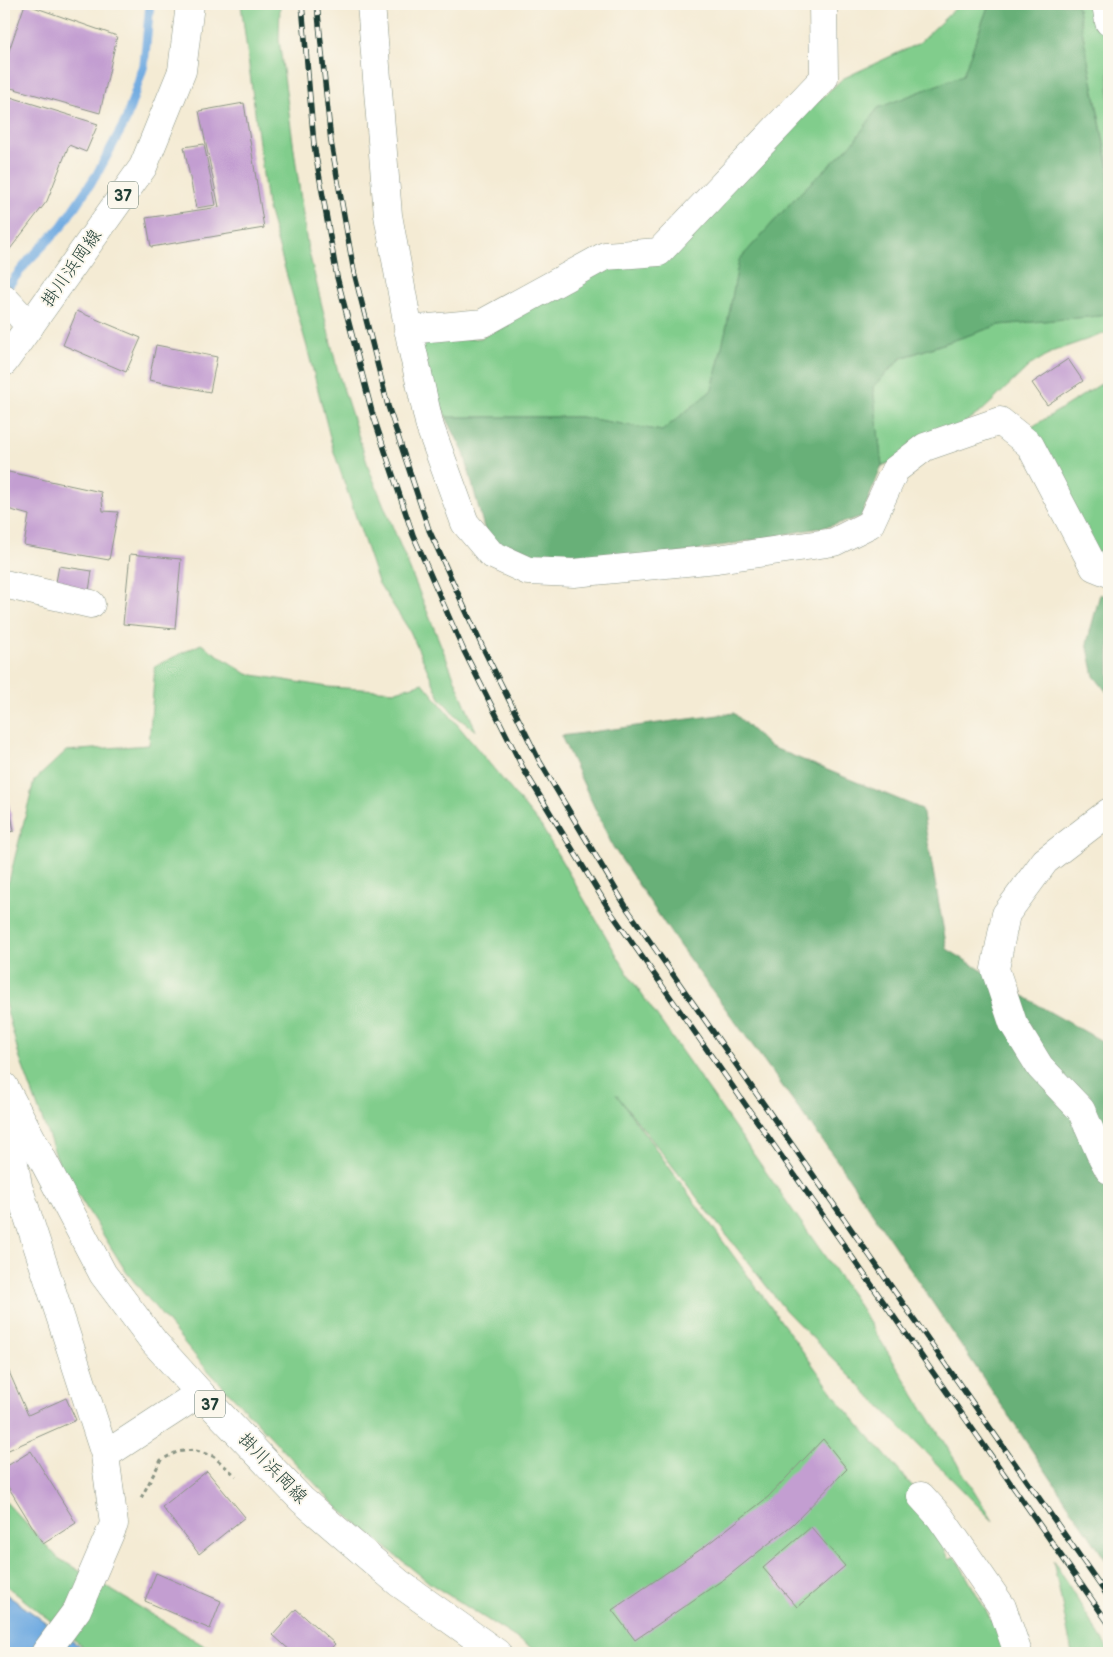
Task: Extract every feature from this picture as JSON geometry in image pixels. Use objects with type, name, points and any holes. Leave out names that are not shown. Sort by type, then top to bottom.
[{"type":"street","name":"掛川浜岡線","points":[[4,362],[143,167],[182,71],[190,4]]},
{"type":"street","points":[[371,4],[388,215],[408,330],[430,427],[465,523],[491,554],[528,571],[574,573],[716,559],[834,542],[870,524],[895,470],[925,447],[1000,421],[1030,445],[1094,566],[1109,573]]},
{"type":"street","points":[[408,330],[483,324],[605,256],[659,252],[824,78],[823,4]]},
{"type":"street","points":[[1106,4],[1109,22]]},
{"type":"street","points":[[8,302],[30,326]]},
{"type":"street","points":[[4,584],[91,604]]},
{"type":"street","points":[[1109,812],[1045,861],[1017,898],[1006,914],[995,969],[1014,1023],[1040,1068],[1082,1110],[1100,1154],[1109,1170]]},
{"type":"street","name":"掛川浜岡線","points":[[4,1086],[103,1274],[154,1342],[302,1500],[399,1583],[497,1653]]},
{"type":"street","points":[[4,1107],[18,1186],[105,1455],[114,1524],[77,1610],[45,1653]]},
{"type":"street","points":[[105,1455],[200,1393]]},
{"type":"street","points":[[921,1496],[940,1517],[1002,1607],[1018,1653]]},
{"type":"path","points":[[140,1500],[161,1460],[177,1452],[193,1450],[213,1456],[243,1482]]},
{"type":"green space","points":[[241,4],[280,4],[279,40],[307,244],[338,372],[369,469],[476,731],[457,717],[440,698],[410,631],[378,582],[333,449],[307,347],[267,205]]},
{"type":"green space","points":[[960,4],[989,4],[963,75],[878,108],[853,143],[797,196],[739,260],[712,390],[662,431],[581,417],[446,417],[411,343],[482,338],[605,256],[659,252],[842,79],[919,43]]},
{"type":"green space","points":[[989,4],[1077,4],[1109,170],[1109,315],[999,325],[901,358],[873,387],[882,466],[861,517],[830,526],[574,573],[491,554],[464,453],[446,417],[581,417],[662,431],[712,390],[739,260],[797,196],[853,143],[878,108],[963,75]]},
{"type":"green space","points":[[1077,4],[1104,4],[1109,30],[1109,167]]},
{"type":"green space","points":[[1109,315],[1109,332],[1054,351],[1029,366],[982,411],[932,445],[882,466],[873,387],[902,358],[999,325]]},
{"type":"green space","points":[[1109,379],[1109,572],[1019,435]]},
{"type":"green space","points":[[1100,594],[1109,598],[1109,695],[1094,676],[1087,643]]},
{"type":"green space","points":[[201,644],[247,674],[328,687],[396,691],[423,683],[541,826],[631,979],[854,1298],[993,1521],[786,1311],[616,1094],[844,1408],[921,1496],[949,1559],[955,1556],[1005,1644],[1007,1653],[540,1653],[431,1584],[340,1510],[202,1364],[127,1273],[59,1164],[20,1059],[4,999],[4,887],[9,881],[34,781],[66,751],[149,745],[155,666]]},
{"type":"green space","points":[[734,713],[769,746],[922,809],[947,949],[1048,1011],[1109,1045],[1109,1565],[838,1162],[679,945],[613,847],[561,736]]},
{"type":"green space","points":[[4,1500],[58,1558],[203,1645],[230,1653],[91,1653],[4,1584]]},
{"type":"green space","points":[[1053,1560],[1109,1651],[1109,1653],[1072,1653]]},
{"type":"water","points":[[4,1591],[7,1595],[89,1653],[4,1653]]},
{"type":"building","points":[[25,4],[117,36],[100,113],[4,86],[4,65]]},
{"type":"building","points":[[4,95],[98,124],[86,152],[69,145],[47,201],[4,257]]},
{"type":"building","points":[[244,103],[264,228],[151,247],[146,218],[219,207],[199,111]]},
{"type":"building","points":[[204,144],[216,205],[196,208],[184,147]]},
{"type":"building","points":[[77,311],[141,338],[126,372],[63,345]]},
{"type":"building","points":[[156,345],[217,357],[210,392],[149,380]]},
{"type":"building","points":[[1068,359],[1083,381],[1047,405],[1032,383]]},
{"type":"building","points":[[4,471],[101,492],[103,511],[118,512],[109,560],[24,545],[29,515],[4,508]]},
{"type":"building","points":[[130,554],[181,559],[175,629],[123,624]]},
{"type":"building","points":[[59,566],[92,571],[88,598],[54,593]]},
{"type":"building","points":[[4,777],[14,831],[4,833]]},
{"type":"building","points":[[6,1365],[28,1415],[66,1398],[76,1420],[4,1452],[4,1366]]},
{"type":"building","points":[[823,1439],[847,1469],[792,1525],[727,1577],[635,1640],[612,1610],[704,1547],[768,1497]]},
{"type":"building","points":[[31,1451],[76,1523],[43,1544],[4,1480],[4,1468]]},
{"type":"building","points":[[207,1471],[245,1517],[199,1554],[162,1507]]},
{"type":"building","points":[[811,1527],[845,1566],[797,1607],[763,1568]]},
{"type":"building","points":[[156,1573],[221,1601],[210,1629],[145,1601]]},
{"type":"building","points":[[296,1609],[335,1644],[327,1653],[293,1653],[273,1635]]},
{"type":"waterway","points":[[4,291],[29,260],[61,227],[97,174],[126,120],[144,65],[150,4]]},
{"type":"railway","points":[[302,4],[314,145],[337,277],[372,412],[413,535],[464,651],[524,770],[612,914],[1109,1624]]},
{"type":"railway","points":[[317,4],[331,142],[354,272],[388,406],[429,530],[482,646],[540,762],[628,910],[1109,1598]]}]
